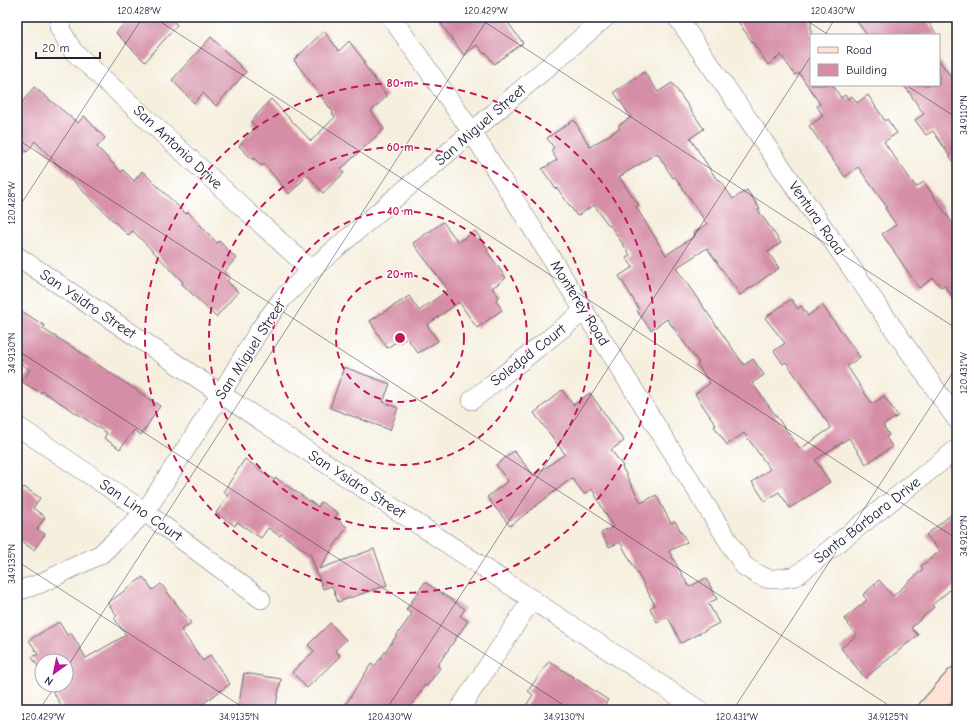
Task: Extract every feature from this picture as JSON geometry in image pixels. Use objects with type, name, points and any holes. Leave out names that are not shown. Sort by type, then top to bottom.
[{"type":"street","name":"San Antonio Drive","points":[[63,17],[59,27],[73,51],[311,270]]},
{"type":"street","name":"Monterey Road","points":[[391,17],[472,132],[744,566],[764,578],[773,580]]},
{"type":"street","name":"San Miguel Street","points":[[17,591],[39,584],[101,554],[145,512],[221,394],[260,329],[282,299],[311,270],[606,17]]},
{"type":"street","name":"Ventura Road","points":[[677,17],[957,420]]},
{"type":"street","name":"San Ysidro Street","points":[[17,256],[221,394],[699,710]]},
{"type":"street","name":"Soledad Court","points":[[472,400],[584,311]]},
{"type":"street","name":"San Lino Court","points":[[17,426],[145,512],[261,599]]},
{"type":"street","name":"Santa Barbara Drive","points":[[773,580],[796,576],[957,449]]},
{"type":"street","points":[[459,710],[532,600]]},
{"type":"street","points":[[929,710],[957,678]]},
{"type":"building","points":[[130,17],[169,17],[177,25],[145,62],[116,33]]},
{"type":"building","points":[[436,17],[504,17],[523,43],[494,64],[486,53],[484,54],[477,45],[464,55]]},
{"type":"building","points":[[735,17],[811,17],[810,86],[834,86],[841,98],[845,95],[848,99],[852,96],[857,103],[868,95],[885,121],[887,119],[897,133],[884,142],[916,187],[924,182],[957,230],[957,303],[944,285],[941,287],[933,278],[919,288],[882,234],[896,225],[885,208],[887,207],[858,167],[845,177],[809,126],[823,116],[817,106],[820,104],[799,73],[795,75],[781,55],[768,65]]},
{"type":"building","points":[[854,17],[925,17],[936,34],[866,34]]},
{"type":"building","points":[[324,31],[339,51],[349,41],[365,62],[363,63],[387,96],[371,111],[384,129],[341,169],[344,173],[323,193],[308,175],[289,194],[264,164],[262,166],[254,158],[253,160],[239,146],[256,127],[251,122],[271,99],[311,141],[335,117],[332,113],[333,112],[294,60]]},
{"type":"building","points":[[211,37],[246,72],[216,106],[203,93],[194,103],[172,80]]},
{"type":"building","points":[[940,61],[957,86],[957,167],[933,131],[926,135],[915,120],[924,114],[905,86],[940,86]]},
{"type":"building","points":[[644,72],[658,92],[672,83],[704,129],[690,138],[717,180],[719,179],[733,199],[747,190],[760,209],[758,210],[781,243],[768,252],[779,268],[740,295],[707,248],[676,268],[744,365],[753,359],[764,375],[752,383],[800,449],[831,428],[786,362],[783,364],[774,351],[785,343],[765,318],[791,299],[798,309],[801,306],[808,316],[822,305],[860,357],[847,366],[872,404],[884,396],[898,416],[883,425],[889,435],[886,437],[892,447],[866,464],[849,438],[815,460],[830,482],[790,508],[779,492],[765,501],[752,482],[770,469],[744,433],[727,445],[714,426],[716,425],[695,394],[710,383],[697,364],[699,363],[667,319],[651,330],[637,311],[639,309],[619,276],[633,267],[626,258],[630,255],[610,225],[609,226],[594,205],[577,216],[542,169],[557,160],[551,150],[554,148],[547,138],[574,120],[590,147],[620,128],[618,126],[631,117],[614,92]],"holes":[[[657,153],[673,178],[675,177],[707,224],[694,233],[695,236],[666,255],[636,207],[639,205],[619,177]]]},
{"type":"building","points":[[34,87],[78,123],[84,116],[105,138],[97,147],[121,172],[123,170],[134,181],[142,171],[186,214],[188,212],[217,243],[219,241],[236,258],[224,272],[230,277],[227,281],[238,292],[216,317],[182,284],[183,282],[133,231],[128,235],[35,141],[27,152],[17,143],[17,109]]},
{"type":"building","points":[[443,222],[458,242],[475,231],[488,249],[487,251],[506,278],[492,288],[499,297],[496,300],[502,310],[477,328],[459,302],[427,325],[438,341],[418,353],[407,338],[398,344],[396,342],[387,348],[370,321],[409,296],[419,311],[448,290],[413,243]]},
{"type":"building","points":[[17,308],[45,326],[43,329],[82,353],[160,406],[141,435],[134,430],[120,449],[104,438],[107,433],[42,391],[41,393],[22,382],[30,370],[17,361]]},
{"type":"building","points":[[344,367],[390,384],[383,402],[398,408],[390,430],[330,408]]},
{"type":"building","points":[[562,390],[573,405],[590,393],[624,441],[611,450],[623,466],[622,467],[641,503],[656,495],[671,523],[675,521],[687,542],[669,551],[689,587],[706,578],[717,599],[708,603],[719,623],[681,643],[668,617],[657,622],[650,608],[655,605],[620,542],[609,547],[601,533],[613,527],[592,489],[584,494],[572,478],[510,526],[487,497],[508,481],[496,465],[514,451],[534,476],[565,454],[534,413]]},
{"type":"building","points":[[245,459],[274,480],[276,478],[318,507],[321,502],[338,513],[335,518],[347,527],[319,569],[374,549],[387,585],[338,602],[332,586],[323,589],[310,554],[281,534],[280,536],[268,528],[261,538],[237,522],[235,526],[216,513],[228,496],[223,492]]},
{"type":"building","points":[[24,487],[40,498],[33,508],[45,517],[37,529],[45,534],[34,550],[17,539],[17,496]]},
{"type":"building","points":[[957,510],[957,584],[932,605],[934,607],[911,628],[918,635],[865,678],[841,648],[857,635],[844,619],[867,600],[863,595],[879,580],[893,596],[923,569],[921,566],[940,551],[926,535]]},
{"type":"building","points":[[143,577],[153,590],[161,584],[191,623],[181,630],[203,661],[210,655],[230,684],[194,710],[64,710],[54,693],[74,693],[74,653],[37,653],[29,640],[59,622],[67,635],[71,633],[86,658],[126,635],[114,618],[117,616],[108,603]]},
{"type":"building","points":[[425,582],[465,609],[460,616],[468,621],[437,666],[440,668],[427,686],[425,685],[409,710],[342,710],[371,664],[375,666],[412,614],[406,610]]},
{"type":"building","points":[[330,623],[346,640],[335,650],[340,656],[307,688],[292,672],[314,651],[308,645]]},
{"type":"building","points":[[549,661],[608,700],[601,710],[523,710],[533,695],[528,691]]},
{"type":"building","points":[[244,673],[281,679],[275,710],[238,710]]}]
